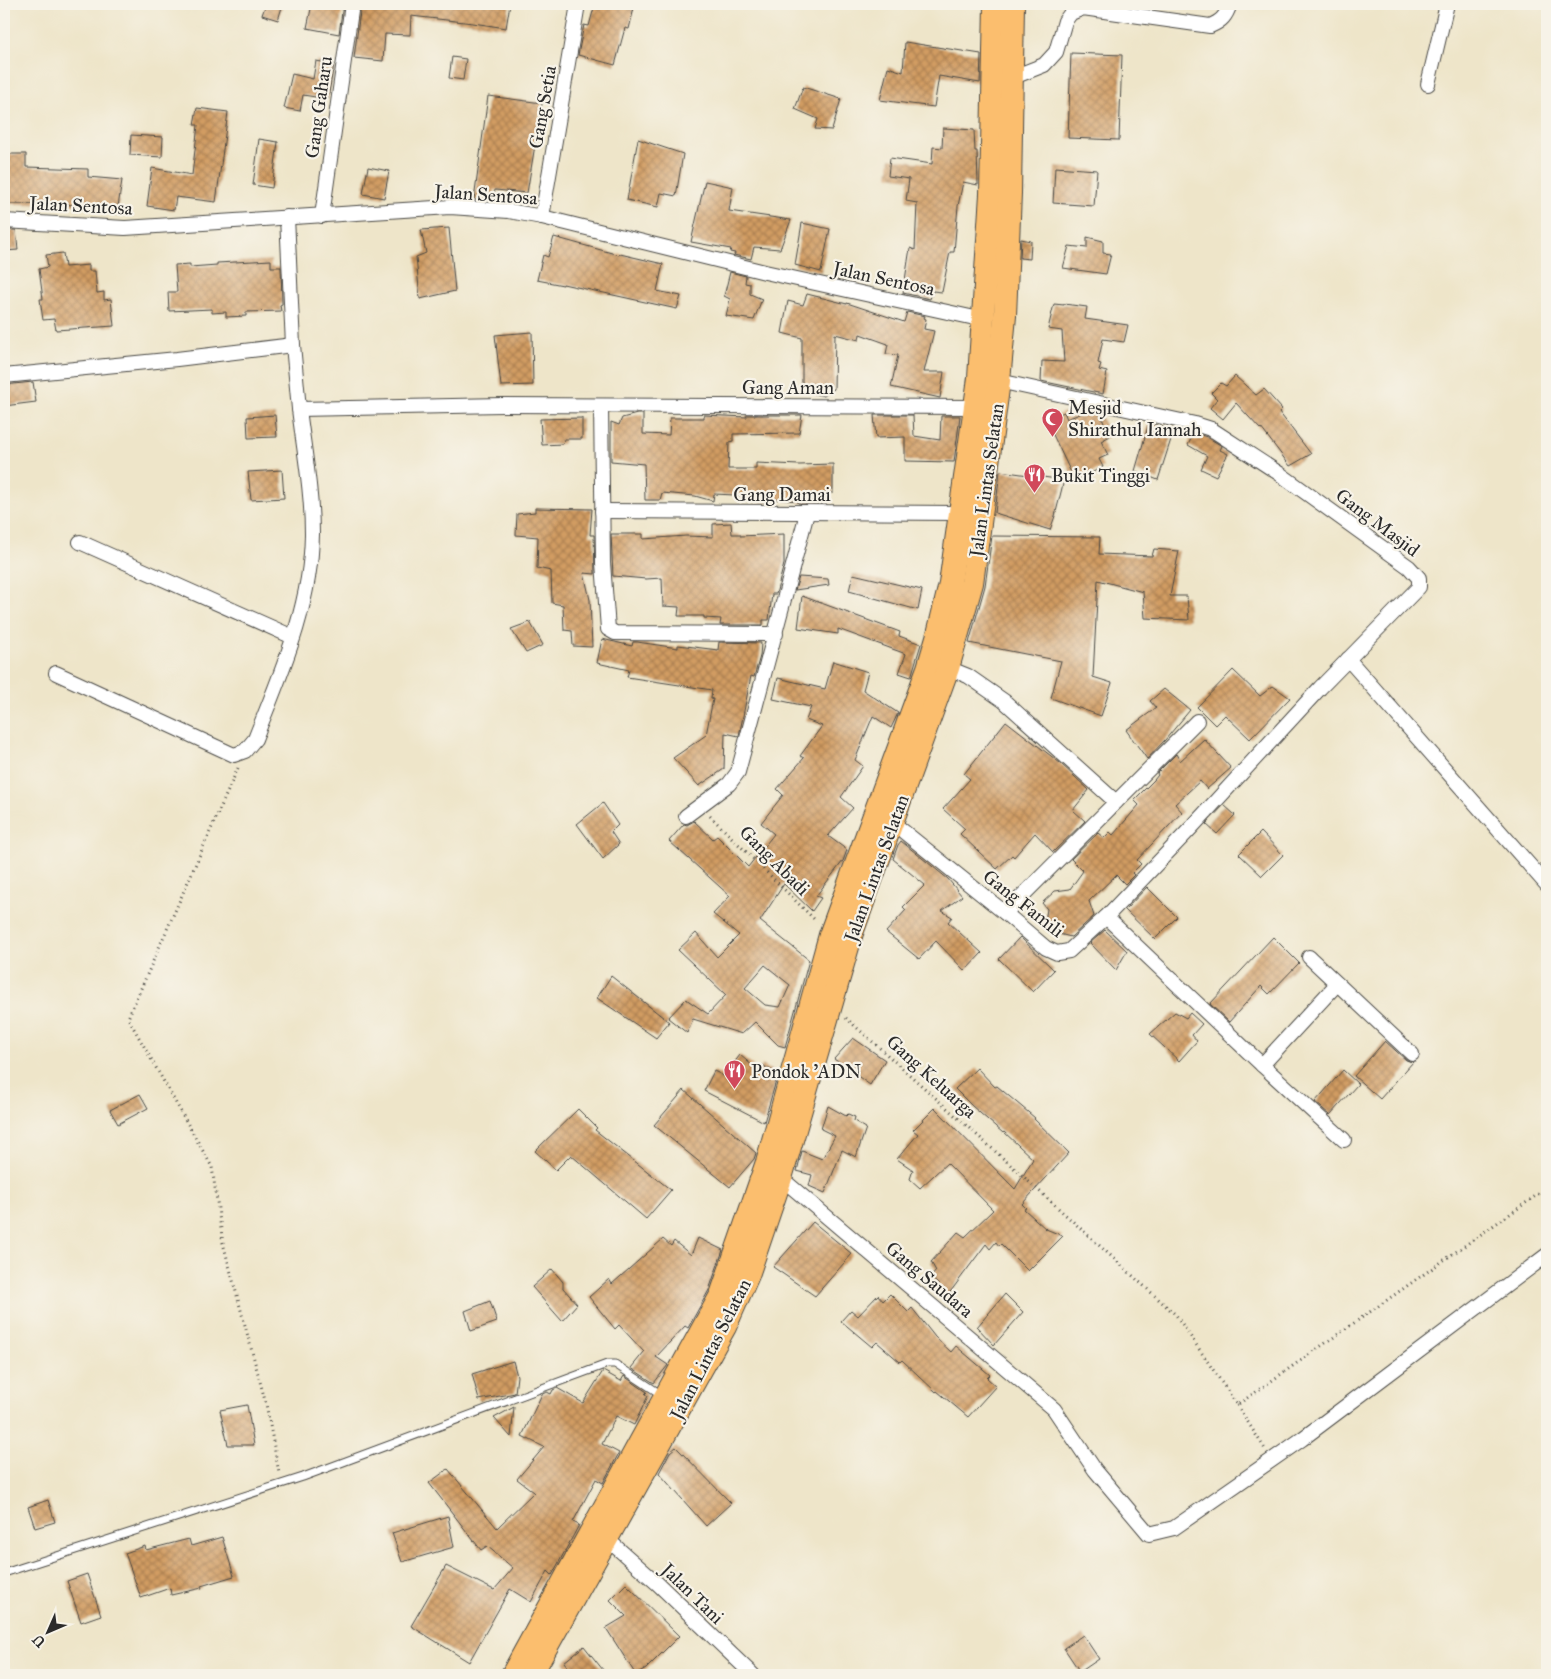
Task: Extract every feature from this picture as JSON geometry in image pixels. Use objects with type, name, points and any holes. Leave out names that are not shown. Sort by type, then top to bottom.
[{"type":"highway","name":"Jalan Lintas Selatan","points":[[512,1675],[717,1304],[822,1009],[893,823],[948,668],[972,583],[999,381],[1005,316],[1002,116],[995,4]]},
{"type":"highway","name":"Jalan Lintas Selatan","points":[[531,1675],[725,1327],[748,1275],[782,1178],[822,1009],[830,935],[928,668],[950,584],[975,407],[984,320],[991,194],[1002,116],[1012,78],[1013,4]]},
{"type":"street","name":"Gang Gaharu","points":[[322,216],[352,4]]},
{"type":"street","name":"Gang Setia","points":[[542,217],[578,4]]},
{"type":"street","points":[[1012,78],[1044,65],[1056,52],[1065,21],[1071,13],[1083,8],[1210,26],[1220,22],[1227,14],[1230,4]]},
{"type":"street","points":[[1428,84],[1447,4]]},
{"type":"street","name":"Jalan Sentosa","points":[[4,221],[125,228],[450,207],[509,211],[542,217],[765,272],[984,320]]},
{"type":"street","points":[[56,673],[234,755],[246,751],[254,739],[290,652],[305,595],[312,535],[310,496],[293,345],[287,217]]},
{"type":"street","points":[[4,376],[177,359],[293,345]]},
{"type":"street","name":"Gang Masjid","points":[[999,381],[1211,429],[1280,474],[1409,567],[1419,578],[1419,587],[1191,828]]},
{"type":"street","name":"Gang Aman","points":[[299,409],[390,406],[975,407]]},
{"type":"street","points":[[601,406],[602,511],[608,629],[611,632],[776,634]]},
{"type":"street","name":"Gang Damai","points":[[602,511],[961,513]]},
{"type":"street","points":[[686,816],[729,784],[738,772],[807,513]]},
{"type":"street","points":[[80,542],[293,637]]},
{"type":"street","points":[[1348,660],[1547,885]]},
{"type":"street","points":[[948,668],[968,676],[1004,701],[1116,802]]},
{"type":"street","points":[[1005,913],[1197,721]]},
{"type":"street","name":"Gang Famili","points":[[893,823],[1046,948],[1057,953],[1069,951],[1106,917],[1191,828]]},
{"type":"street","points":[[1106,917],[1344,1140]]},
{"type":"street","points":[[1309,957],[1412,1054]]},
{"type":"street","points":[[1262,1065],[1337,984]]},
{"type":"street","name":"Gang Saudara","points":[[782,1178],[1054,1409],[1095,1470],[1149,1534],[1174,1528],[1272,1460]]},
{"type":"street","points":[[1272,1460],[1547,1255]]},
{"type":"street","name":"Jalan Tani","points":[[607,1539],[752,1675]]},
{"type":"lane","points":[[4,1573],[280,1484],[607,1364],[615,1364],[665,1396]]},
{"type":"path","points":[[246,751],[128,1018],[212,1167],[223,1243],[266,1404],[280,1484]]},
{"type":"path","name":"Gang Abadi","points":[[699,805],[830,935]]},
{"type":"path","name":"Gang Keluarga","points":[[822,1009],[1016,1168],[1176,1315],[1272,1460]]},
{"type":"path","points":[[1237,1405],[1547,1188]]},
{"type":"building","points":[[266,4],[283,4],[278,20],[262,15]]},
{"type":"building","points":[[312,4],[343,4],[339,34],[307,28]]},
{"type":"building","points":[[361,4],[510,4],[506,28],[411,16],[410,35],[385,34],[383,61],[354,58]]},
{"type":"building","points":[[595,4],[635,4],[629,29],[625,28],[615,65],[578,55],[584,25],[589,26]]},
{"type":"building","points":[[905,42],[981,54],[980,83],[939,76],[934,107],[880,100],[888,67],[903,72]]},
{"type":"building","points":[[1071,53],[1122,55],[1119,140],[1068,138]]},
{"type":"building","points":[[452,57],[466,59],[463,80],[449,78]]},
{"type":"building","points":[[316,61],[334,64],[328,99],[303,95],[300,111],[284,108],[292,74],[313,79]]},
{"type":"building","points":[[803,87],[841,99],[832,130],[815,129],[818,119],[795,109]]},
{"type":"building","points":[[488,96],[542,103],[527,193],[495,190],[492,201],[474,200]]},
{"type":"building","points":[[197,108],[228,112],[216,202],[176,197],[174,210],[147,206],[152,168],[192,175],[198,125],[194,125]]},
{"type":"building","points":[[943,128],[974,130],[978,185],[963,182],[958,206],[954,252],[950,252],[942,292],[933,291],[930,299],[903,293],[910,248],[915,250],[917,203],[906,201],[909,179],[888,176],[890,158],[932,164],[933,147],[942,148]]},
{"type":"building","points":[[131,135],[163,137],[162,157],[130,155]]},
{"type":"building","points":[[259,139],[278,142],[272,188],[253,185]]},
{"type":"building","points":[[638,139],[683,154],[676,196],[661,193],[658,207],[627,200]]},
{"type":"building","points":[[4,154],[26,154],[26,167],[88,169],[88,177],[122,180],[117,214],[100,212],[101,205],[5,204]]},
{"type":"building","points":[[368,167],[389,171],[384,198],[363,194]]},
{"type":"building","points":[[1055,167],[1097,170],[1094,206],[1053,203]]},
{"type":"building","points":[[705,181],[733,187],[729,211],[791,220],[780,249],[754,247],[751,259],[734,255],[735,253],[730,252],[731,249],[691,242]]},
{"type":"building","points":[[802,223],[830,229],[821,272],[795,265]]},
{"type":"building","points":[[449,228],[455,291],[420,299],[416,257],[426,253],[421,230]]},
{"type":"building","points":[[4,230],[16,230],[18,250],[4,251]]},
{"type":"building","points":[[554,237],[619,255],[663,264],[657,291],[681,296],[677,309],[537,280],[543,255],[548,257]]},
{"type":"building","points":[[1087,237],[1103,241],[1103,253],[1111,254],[1106,274],[1063,268],[1069,246],[1087,248]]},
{"type":"building","points":[[1021,239],[1031,241],[1030,259],[1020,258]]},
{"type":"building","points":[[63,253],[65,267],[89,265],[89,271],[95,271],[97,293],[104,292],[104,300],[111,299],[114,326],[56,330],[54,319],[43,320],[40,299],[43,299],[39,269],[48,267],[46,255]]},
{"type":"building","points":[[271,260],[271,267],[281,267],[281,311],[246,312],[246,316],[226,317],[226,312],[212,313],[212,309],[169,311],[168,292],[177,292],[175,265],[190,264],[190,267],[217,265],[217,263]]},
{"type":"building","points":[[730,272],[746,276],[745,283],[750,284],[750,294],[762,299],[754,320],[726,316],[730,299],[724,296]]},
{"type":"building","points":[[807,294],[847,303],[904,322],[907,312],[925,316],[924,329],[934,331],[924,372],[944,372],[940,398],[891,387],[898,355],[886,354],[888,344],[860,334],[859,340],[835,334],[834,389],[824,396],[802,391],[802,338],[782,333],[788,301],[803,305]]},
{"type":"building","points":[[1054,304],[1087,307],[1085,319],[1128,325],[1124,342],[1103,339],[1098,363],[1101,364],[1099,370],[1107,372],[1103,394],[1041,381],[1042,361],[1064,362],[1062,331],[1048,329]]},
{"type":"building","points":[[532,332],[533,385],[501,386],[495,335]]},
{"type":"building","points":[[1235,376],[1256,395],[1264,389],[1282,409],[1279,412],[1311,454],[1290,466],[1261,428],[1236,403],[1223,419],[1210,408],[1217,399],[1211,393],[1221,383],[1226,386]]},
{"type":"building","points":[[33,382],[36,402],[4,406],[4,385]]},
{"type":"building","points":[[1090,410],[1099,412],[1110,436],[1101,441],[1108,455],[1099,459],[1103,467],[1075,481],[1046,420],[1064,412],[1067,419]]},
{"type":"building","points":[[643,414],[643,434],[669,435],[670,418],[704,418],[704,415],[747,417],[746,415],[802,415],[799,433],[733,434],[733,441],[729,442],[728,469],[756,469],[756,463],[833,464],[833,493],[824,493],[822,503],[798,503],[798,501],[773,499],[772,502],[757,502],[756,496],[714,494],[713,501],[695,496],[662,493],[660,500],[645,500],[644,464],[611,461],[611,422],[619,425],[622,418]]},
{"type":"building","points":[[275,415],[277,437],[248,438],[247,417]]},
{"type":"building","points":[[874,415],[913,415],[914,436],[940,440],[941,416],[960,416],[954,462],[905,461],[905,437],[876,438]]},
{"type":"building","points":[[582,418],[582,439],[564,439],[563,444],[542,445],[540,419]]},
{"type":"building","points":[[1149,423],[1174,430],[1158,480],[1135,471]]},
{"type":"building","points":[[1194,433],[1207,437],[1222,446],[1220,450],[1228,454],[1216,476],[1201,469],[1207,456],[1188,445]]},
{"type":"building","points":[[282,470],[284,498],[251,500],[248,472]]},
{"type":"building","points":[[1000,471],[1064,480],[1050,530],[995,513]]},
{"type":"building","points":[[535,508],[592,509],[590,535],[594,535],[595,574],[584,573],[590,600],[592,647],[573,646],[572,631],[564,630],[563,605],[552,603],[551,571],[537,568],[538,537],[516,535],[517,514],[535,512]]},
{"type":"building","points":[[731,523],[732,534],[740,534],[740,536],[784,534],[784,564],[776,594],[772,594],[769,620],[763,620],[763,625],[720,625],[721,619],[704,618],[704,616],[678,616],[679,607],[663,606],[662,578],[646,579],[613,576],[611,534],[643,534],[643,539],[686,536],[713,537],[713,524]]},
{"type":"building","points":[[992,536],[1100,537],[1099,554],[1152,556],[1154,549],[1179,551],[1170,596],[1187,596],[1189,620],[1145,618],[1143,592],[1098,580],[1093,677],[1112,683],[1101,716],[1051,698],[1061,661],[969,643],[985,586]]},
{"type":"building","points":[[853,574],[922,590],[918,610],[849,591]]},
{"type":"building","points":[[799,577],[828,579],[829,585],[795,590]]},
{"type":"building","points":[[802,596],[900,632],[899,636],[921,644],[911,677],[899,673],[906,654],[838,629],[838,634],[798,628]]},
{"type":"building","points":[[530,622],[543,645],[526,653],[511,629]]},
{"type":"building","points":[[602,639],[632,646],[633,642],[637,642],[678,648],[678,645],[718,650],[719,642],[761,643],[760,656],[754,677],[751,676],[739,736],[725,733],[724,769],[699,786],[673,758],[706,735],[713,699],[711,699],[712,690],[627,677],[629,670],[597,663]]},
{"type":"building","points":[[833,661],[868,672],[863,690],[898,713],[891,728],[873,716],[855,760],[863,766],[841,797],[853,808],[828,836],[847,850],[843,861],[816,896],[821,898],[812,911],[784,884],[760,921],[809,960],[785,1047],[778,1045],[755,1022],[742,1034],[693,1019],[687,1033],[668,1018],[686,999],[708,1014],[726,995],[678,950],[696,933],[717,957],[739,935],[713,914],[730,896],[669,841],[684,824],[687,825],[694,821],[713,839],[717,836],[748,867],[774,834],[761,823],[783,795],[777,789],[804,758],[800,756],[822,726],[806,720],[811,707],[773,699],[778,678],[825,689]],"holes":[[[765,965],[790,985],[780,1007],[765,1005],[745,988]]]},
{"type":"building","points":[[1233,670],[1260,696],[1273,686],[1290,698],[1250,739],[1225,715],[1215,725],[1197,707]]},
{"type":"building","points":[[1164,689],[1190,710],[1147,759],[1126,730],[1156,708],[1150,701]]},
{"type":"building","points":[[1006,721],[1060,763],[1089,790],[1073,810],[1085,821],[1053,852],[1035,833],[1014,857],[1012,855],[997,869],[960,834],[965,829],[943,809],[970,779],[964,774]]},
{"type":"building","points":[[1204,739],[1231,768],[1207,789],[1200,781],[1175,804],[1182,812],[1137,860],[1141,864],[1132,873],[1134,875],[1125,884],[1116,875],[1089,901],[1094,916],[1071,937],[1055,933],[1045,921],[1047,909],[1042,903],[1055,891],[1070,889],[1083,871],[1071,859],[1098,833],[1104,838],[1110,832],[1113,835],[1139,805],[1134,800],[1154,780],[1158,775],[1157,773],[1176,754],[1180,761]]},
{"type":"building","points":[[603,803],[618,825],[611,832],[619,844],[603,859],[577,824]]},
{"type":"building","points":[[1224,805],[1235,815],[1217,834],[1206,824]]},
{"type":"building","points":[[1261,832],[1283,855],[1262,876],[1239,854]]},
{"type":"building","points":[[901,841],[948,879],[962,896],[942,911],[952,917],[948,922],[982,953],[965,971],[936,941],[919,959],[886,932],[906,910],[903,907],[925,885],[893,859]]},
{"type":"building","points":[[1147,887],[1177,917],[1155,939],[1125,910]]},
{"type":"building","points":[[1105,930],[1127,951],[1116,970],[1090,943]]},
{"type":"building","points":[[1020,937],[1054,970],[1033,992],[999,959]]},
{"type":"building","points":[[1273,937],[1299,963],[1269,994],[1261,986],[1229,1022],[1210,1004]]},
{"type":"building","points":[[611,976],[669,1022],[656,1038],[597,998]]},
{"type":"building","points":[[1175,1012],[1186,1018],[1190,1013],[1202,1024],[1192,1035],[1197,1041],[1179,1061],[1150,1034]]},
{"type":"building","points":[[853,1038],[885,1060],[870,1085],[834,1059]]},
{"type":"building","points":[[1385,1041],[1406,1060],[1413,1062],[1380,1099],[1354,1076]]},
{"type":"building","points":[[740,1055],[760,1072],[762,1065],[778,1074],[764,1122],[704,1091],[714,1071],[724,1076]]},
{"type":"building","points":[[977,1068],[995,1087],[997,1086],[1035,1118],[1069,1153],[1022,1204],[1026,1208],[1024,1209],[1046,1229],[1063,1236],[1028,1271],[1001,1244],[999,1246],[996,1242],[990,1249],[986,1244],[948,1295],[931,1277],[936,1271],[931,1262],[958,1232],[965,1237],[993,1210],[947,1163],[920,1188],[910,1179],[913,1170],[897,1159],[918,1134],[913,1130],[935,1108],[1015,1189],[1033,1159],[955,1089]]},
{"type":"building","points":[[1343,1070],[1358,1084],[1330,1115],[1315,1102]]},
{"type":"building","points":[[684,1090],[756,1153],[754,1159],[730,1187],[654,1125]]},
{"type":"building","points":[[140,1094],[148,1108],[118,1124],[110,1110]]},
{"type":"building","points":[[828,1106],[846,1116],[848,1114],[855,1117],[854,1121],[866,1128],[856,1157],[842,1150],[825,1193],[809,1186],[812,1175],[797,1171],[802,1151],[822,1159],[835,1136],[821,1129]]},
{"type":"building","points":[[578,1109],[597,1128],[595,1130],[671,1190],[646,1219],[571,1155],[556,1170],[535,1151]]},
{"type":"building","points":[[813,1222],[852,1254],[815,1296],[773,1267]]},
{"type":"building","points":[[698,1238],[723,1250],[709,1290],[688,1328],[685,1326],[656,1357],[668,1365],[654,1383],[631,1368],[644,1352],[619,1325],[615,1329],[589,1297],[609,1279],[612,1284],[663,1239],[671,1246],[674,1241],[691,1255]]},
{"type":"building","points":[[552,1269],[563,1282],[563,1288],[577,1304],[562,1321],[532,1287]]},
{"type":"building","points":[[890,1294],[908,1312],[912,1308],[935,1337],[951,1352],[956,1346],[990,1375],[987,1378],[996,1386],[968,1417],[936,1392],[902,1360],[900,1362],[877,1342],[872,1347],[841,1321],[851,1310],[858,1316],[878,1295],[883,1301]]},
{"type":"building","points":[[1005,1294],[1023,1312],[994,1345],[977,1327]]},
{"type":"building","points":[[490,1301],[497,1322],[471,1331],[465,1311]]},
{"type":"building","points":[[513,1361],[517,1376],[515,1393],[479,1400],[472,1374]]},
{"type":"building","points":[[603,1371],[621,1381],[624,1376],[647,1392],[645,1394],[648,1396],[634,1425],[616,1416],[602,1444],[619,1453],[603,1483],[596,1479],[573,1522],[579,1525],[552,1575],[548,1571],[531,1602],[510,1589],[469,1662],[411,1626],[446,1566],[494,1590],[513,1568],[487,1546],[481,1550],[429,1483],[448,1469],[497,1528],[534,1492],[517,1479],[544,1447],[522,1436],[542,1394],[547,1392],[551,1394],[557,1388],[583,1403]]},
{"type":"building","points":[[247,1405],[254,1445],[228,1445],[220,1410]]},
{"type":"building","points":[[514,1407],[511,1437],[494,1418]]},
{"type":"building","points":[[676,1447],[731,1503],[706,1526],[659,1473],[670,1452]]},
{"type":"building","points":[[48,1500],[55,1522],[35,1528],[28,1507]]},
{"type":"building","points":[[448,1516],[454,1547],[402,1562],[392,1533]]},
{"type":"building","points":[[222,1537],[234,1576],[201,1586],[202,1588],[171,1595],[170,1588],[141,1598],[125,1553],[145,1546],[146,1550],[189,1539],[191,1546]]},
{"type":"building","points":[[87,1574],[101,1615],[81,1622],[67,1581]]},
{"type":"building","points":[[626,1584],[679,1636],[646,1669],[636,1675],[606,1628],[626,1616],[610,1600]]},
{"type":"building","points":[[1083,1635],[1099,1659],[1080,1672],[1064,1648]]},
{"type":"building","points":[[584,1646],[607,1675],[574,1675],[564,1662]]},
{"type":"place","name":"Mesjid Shirathul Iannah","points":[[1052,437]]},
{"type":"place","name":"Bukit Tinggi","points":[[1035,494]]},
{"type":"place","name":"Pondok 'ADN","points":[[735,1090]]}]
